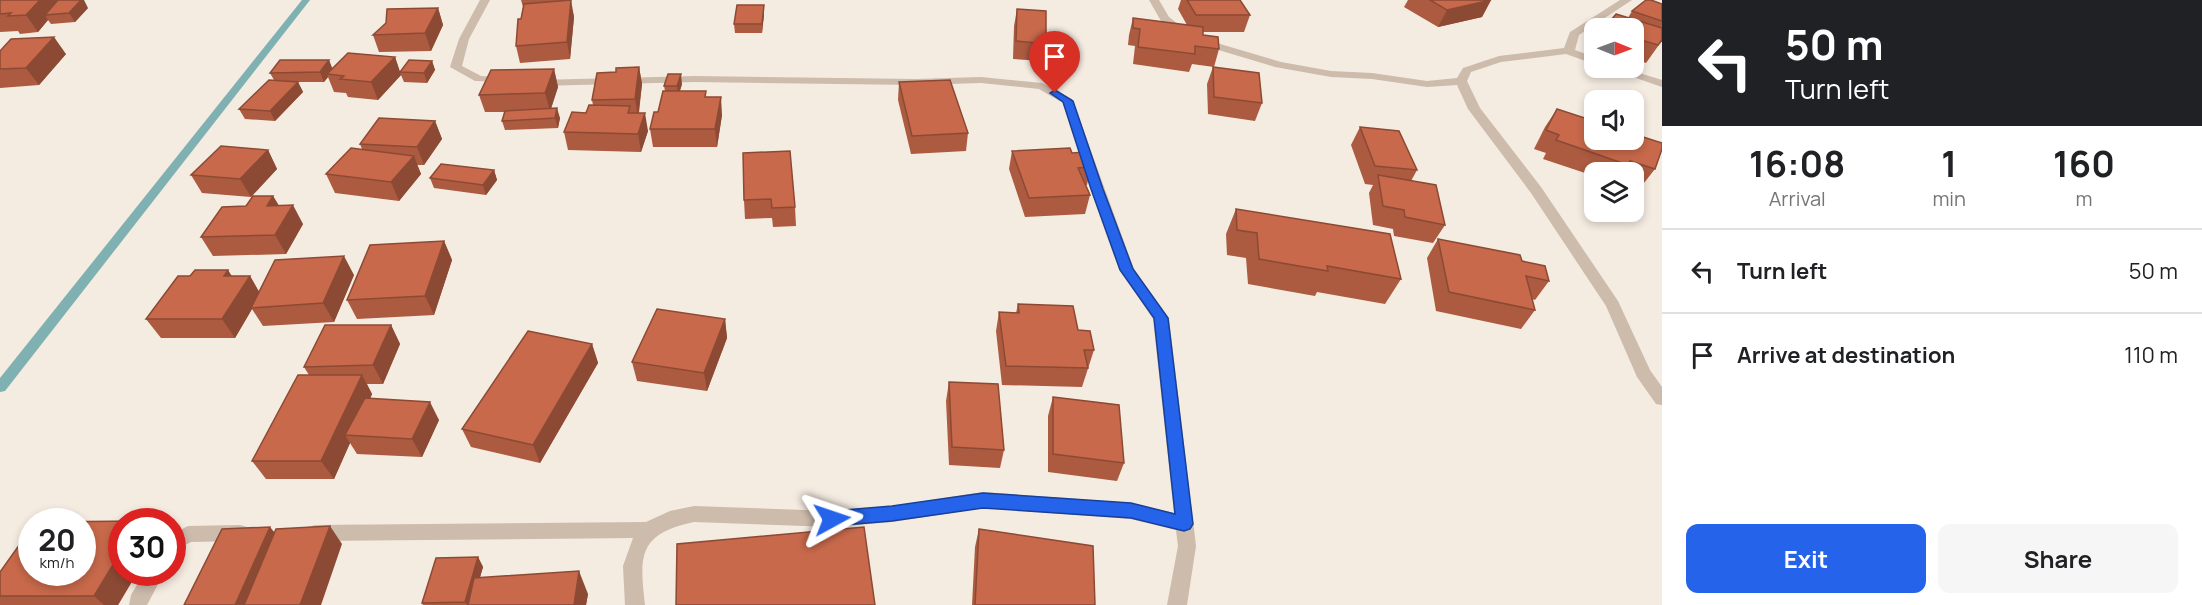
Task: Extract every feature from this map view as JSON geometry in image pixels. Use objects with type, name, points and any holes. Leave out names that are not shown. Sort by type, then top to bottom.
[{"type":"street","points":[[485,0],[464,39],[456,67],[479,79],[524,82],[695,79],[916,82],[981,80],[1042,86],[1068,101],[1127,270],[1161,318],[1186,546],[1178,605]]},
{"type":"street","points":[[1154,0],[1165,19],[1189,38],[1280,65],[1331,74],[1372,76],[1427,84],[1461,81]]},
{"type":"street","points":[[1567,51],[1570,49],[1574,34],[1627,0]]},
{"type":"street","points":[[1461,81],[1467,70],[1499,59],[1567,51],[1584,57]]},
{"type":"street","points":[[1644,78],[1662,84]]},
{"type":"street","points":[[1461,81],[1474,109],[1536,190],[1613,305],[1642,373],[1662,399]]},
{"type":"street","points":[[302,533],[648,530],[670,519],[694,514],[832,519],[892,514],[983,500],[1131,511],[1184,524]]},
{"type":"street","points":[[635,605],[631,568],[635,550],[648,530]]},
{"type":"street","points":[[186,535],[254,533]]},
{"type":"street","points":[[138,602],[147,586]]},
{"type":"building","points":[[0,0],[40,0],[26,15],[8,16],[11,13],[0,14]]},
{"type":"building","points":[[58,0],[81,0],[69,13],[45,15]]},
{"type":"building","points":[[571,0],[567,42],[516,46],[518,19],[521,19],[524,4]]},
{"type":"building","points":[[1187,0],[1240,0],[1250,15],[1196,15]]},
{"type":"building","points":[[1430,0],[1491,0],[1447,10]]},
{"type":"building","points":[[1646,0],[1662,4],[1662,21],[1632,11]]},
{"type":"building","points":[[737,5],[764,5],[762,24],[734,24]]},
{"type":"building","points":[[438,8],[425,33],[373,35],[386,23],[387,9]]},
{"type":"building","points":[[1017,9],[1046,11],[1046,44],[1016,41]]},
{"type":"building","points":[[1616,14],[1629,18],[1613,18]]},
{"type":"building","points":[[1133,18],[1203,27],[1203,35],[1218,37],[1219,49],[1195,46],[1195,54],[1138,47],[1140,29],[1133,28]]},
{"type":"building","points":[[1644,23],[1662,28],[1662,40],[1658,45],[1644,41]]},
{"type":"building","points":[[54,37],[26,68],[0,69],[0,51],[11,39]]},
{"type":"building","points":[[348,53],[395,57],[371,82],[340,79],[344,76],[327,74]]},
{"type":"building","points":[[280,60],[329,60],[320,72],[270,73]]},
{"type":"building","points":[[409,60],[432,61],[424,73],[400,72]]},
{"type":"building","points":[[639,67],[635,99],[592,100],[597,73],[616,72],[616,68]]},
{"type":"building","points":[[1213,67],[1259,73],[1262,103],[1214,97]]},
{"type":"building","points":[[554,69],[545,93],[479,95],[491,70]]},
{"type":"building","points":[[668,74],[681,74],[677,86],[664,86]]},
{"type":"building","points":[[269,80],[298,82],[270,111],[239,109]]},
{"type":"building","points":[[950,80],[968,133],[912,136],[899,82]]},
{"type":"building","points":[[663,91],[706,91],[705,97],[721,97],[715,129],[650,129],[654,112],[658,112]]},
{"type":"building","points":[[589,105],[630,106],[628,113],[645,113],[638,134],[564,132],[572,112],[586,113]]},
{"type":"building","points":[[557,108],[555,118],[502,121],[505,111]]},
{"type":"building","points":[[1557,109],[1584,118],[1584,150],[1556,140],[1559,135],[1546,130]]},
{"type":"building","points":[[379,118],[435,121],[417,147],[360,144]]},
{"type":"building","points":[[1360,127],[1399,131],[1417,170],[1375,166]]},
{"type":"building","points":[[1644,137],[1662,143],[1655,169],[1644,165],[1644,162],[1619,162],[1585,150],[1644,150]]},
{"type":"building","points":[[221,146],[268,150],[240,179],[191,175]]},
{"type":"building","points":[[351,148],[414,156],[391,182],[326,174]]},
{"type":"building","points":[[1070,148],[1072,153],[1085,152],[1091,167],[1078,168],[1090,195],[1029,198],[1012,151]]},
{"type":"building","points":[[790,151],[795,207],[772,208],[771,199],[744,200],[743,153]]},
{"type":"building","points":[[441,164],[494,170],[483,185],[430,178]]},
{"type":"building","points":[[1378,175],[1436,185],[1445,225],[1405,217],[1404,210],[1383,206]]},
{"type":"building","points":[[253,196],[273,196],[267,206],[293,205],[275,235],[201,237],[222,207],[246,206]]},
{"type":"building","points":[[1236,209],[1390,234],[1401,279],[1327,266],[1328,271],[1259,259],[1257,233],[1237,230]]},
{"type":"building","points":[[1438,239],[1520,255],[1522,261],[1545,266],[1549,281],[1526,276],[1535,310],[1449,292]]},
{"type":"building","points":[[444,241],[425,296],[347,300],[370,245]]},
{"type":"building","points":[[344,256],[323,303],[251,308],[275,260]]},
{"type":"building","points":[[195,270],[228,270],[224,276],[250,276],[222,319],[146,319],[178,276],[190,276]]},
{"type":"building","points":[[1018,304],[1073,306],[1078,330],[1090,331],[1094,350],[1084,350],[1088,368],[1006,366],[999,312],[1019,313]]},
{"type":"building","points":[[657,309],[725,319],[704,373],[632,362]]},
{"type":"building","points":[[325,325],[391,325],[373,365],[304,367]]},
{"type":"building","points":[[528,331],[592,344],[533,445],[462,429]]},
{"type":"building","points":[[298,375],[362,375],[321,461],[252,461]]},
{"type":"building","points":[[949,382],[998,384],[1004,450],[952,447]]},
{"type":"building","points":[[1053,397],[1119,405],[1124,463],[1053,454]]},
{"type":"building","points":[[365,398],[430,402],[412,439],[345,435]]},
{"type":"building","points":[[96,521],[108,521],[108,573],[94,596],[0,596],[0,572],[18,547],[18,586],[96,586]]},
{"type":"building","points":[[330,526],[300,605],[244,605],[276,529]]},
{"type":"building","points":[[270,527],[235,605],[184,605],[222,529]]},
{"type":"building","points":[[864,527],[875,605],[676,605],[677,544]]},
{"type":"building","points":[[979,529],[1093,546],[1095,605],[975,605]]},
{"type":"building","points":[[478,557],[465,602],[422,603],[436,558]]},
{"type":"building","points":[[579,571],[574,605],[468,605],[474,578]]},
{"type":"waterway","points":[[0,387],[306,0]]},
{"type":"route","points":[[832,519],[892,514],[983,500],[1131,511],[1184,524],[1161,318],[1127,270],[1068,101],[1055,93]]}]
